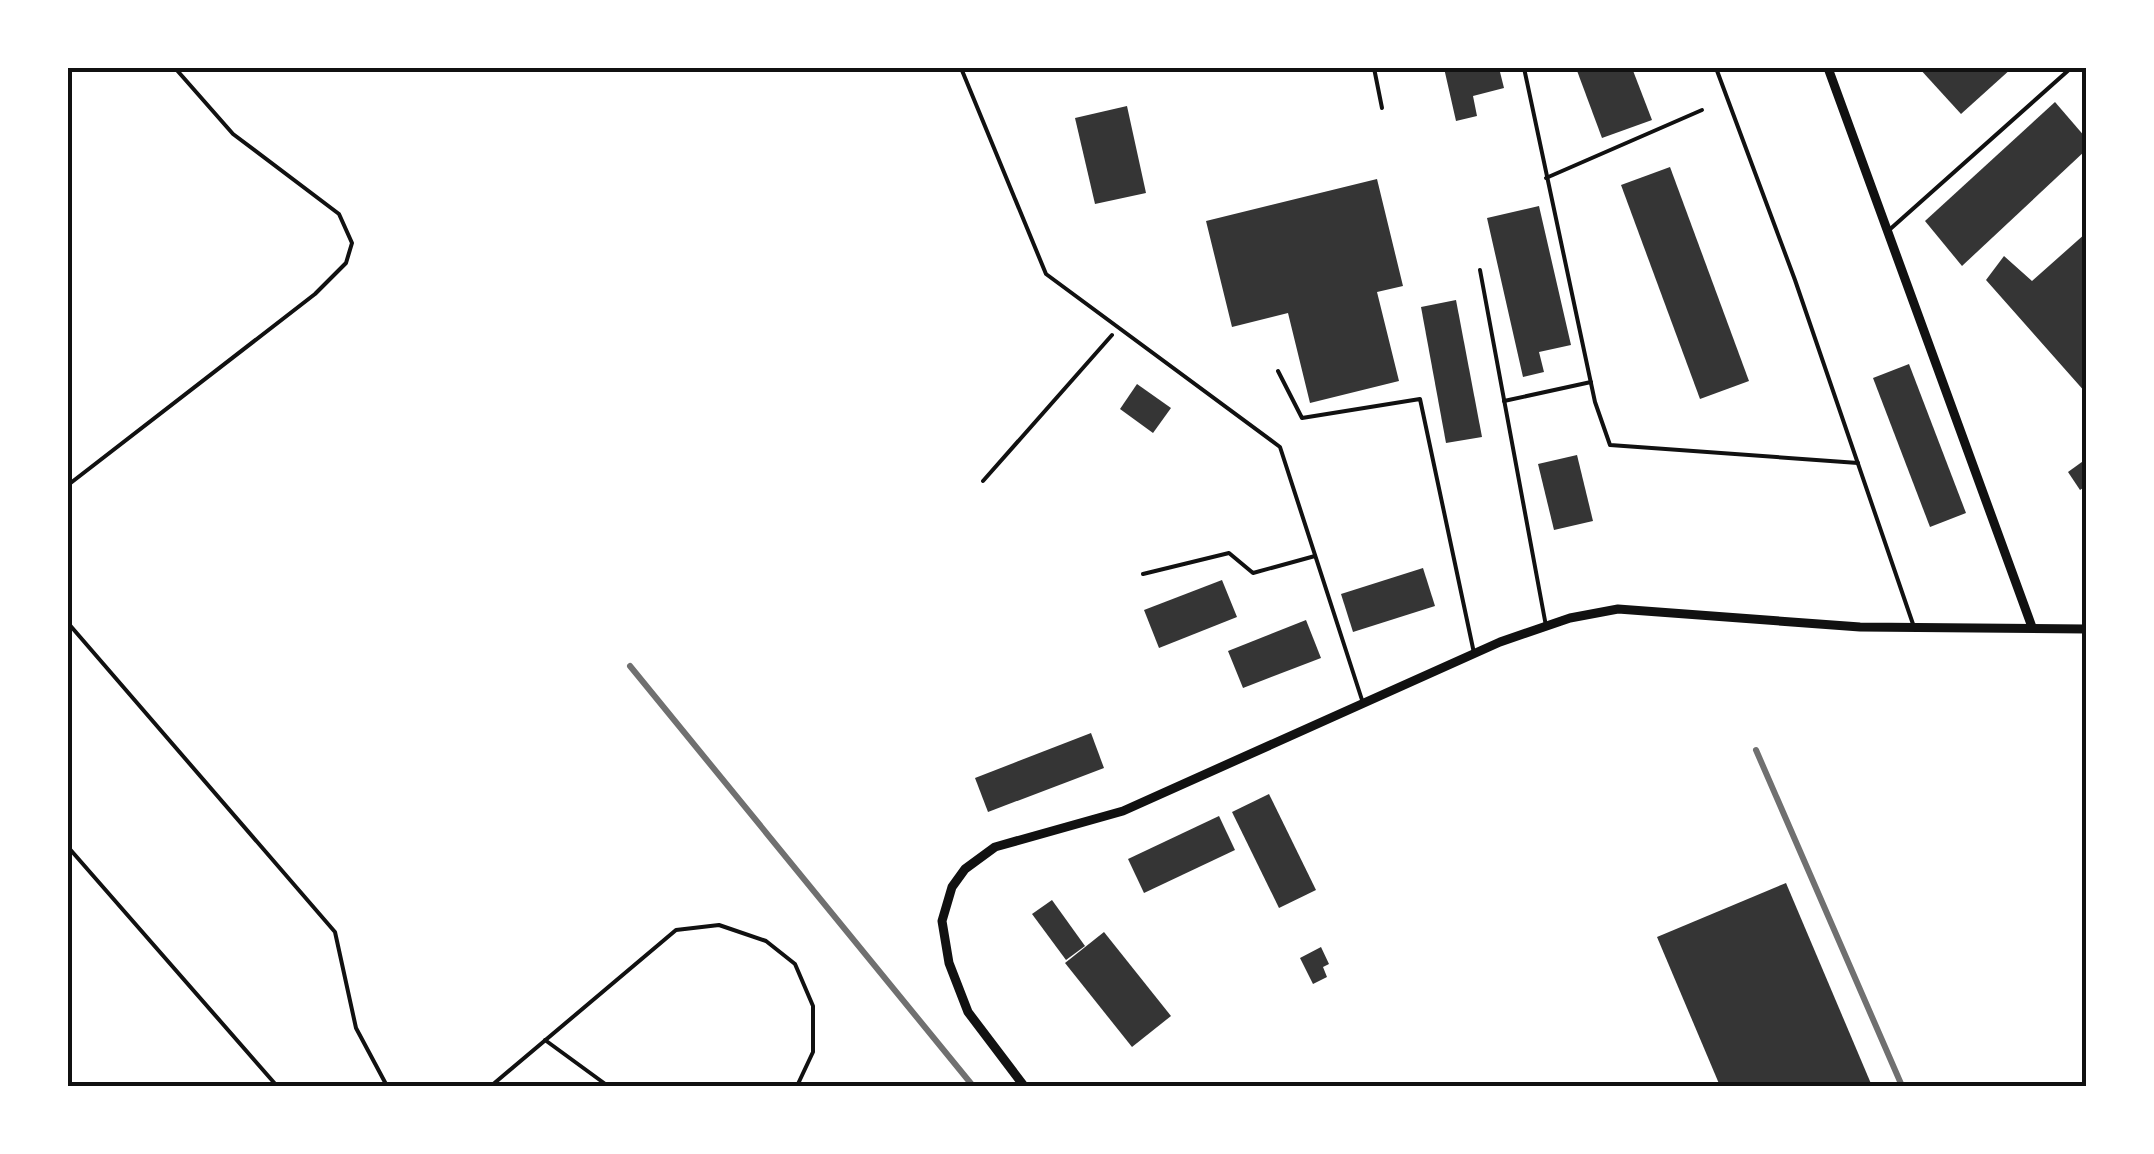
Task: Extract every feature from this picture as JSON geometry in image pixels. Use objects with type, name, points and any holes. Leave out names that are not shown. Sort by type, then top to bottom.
[{"type":"street","points":[[1828,68],[2032,627]]},
{"type":"street","points":[[1024,1086],[968,1012],[949,963],[942,920],[952,887],[964,869],[995,847],[1123,811],[1474,654],[1546,626],[1618,609],[1860,626],[2086,629]]},
{"type":"lane","points":[[68,484],[315,294],[346,262],[352,242],[339,214],[232,134],[175,68]]},
{"type":"lane","points":[[961,68],[1046,274],[1280,446],[1363,704]]},
{"type":"lane","points":[[1374,68],[1382,108]]},
{"type":"lane","points":[[1524,68],[1590,382],[1610,445],[1858,464]]},
{"type":"lane","points":[[1716,68],[1914,627]]},
{"type":"lane","points":[[1888,231],[2071,68]]},
{"type":"lane","points":[[1546,178],[1702,110]]},
{"type":"lane","points":[[1480,270],[1546,626]]},
{"type":"lane","points":[[1278,371],[1302,418],[1420,399],[1474,654]]},
{"type":"lane","points":[[1504,401],[1590,382]]},
{"type":"lane","points":[[1143,574],[1228,552],[1253,573],[1316,556]]},
{"type":"lane","points":[[68,623],[335,932],[356,1028],[387,1086]]},
{"type":"lane","points":[[68,847],[277,1086]]},
{"type":"lane","points":[[490,1086],[676,930],[719,926],[766,941],[795,964],[812,1006],[813,1037],[813,1052],[797,1086]]},
{"type":"lane","points":[[545,1040],[608,1086]]},
{"type":"path","points":[[983,481],[1118,327]]},
{"type":"building","points":[[1444,68],[1499,68],[1504,88],[1473,96],[1477,116],[1456,121]]},
{"type":"building","points":[[1576,68],[1632,68],[1652,120],[1602,138]]},
{"type":"building","points":[[1919,68],[2012,68],[1961,114]]},
{"type":"building","points":[[2055,102],[2086,138],[2086,150],[1962,266],[1925,221]]},
{"type":"building","points":[[1127,106],[1146,193],[1095,204],[1075,118]]},
{"type":"building","points":[[1670,167],[1749,381],[1700,399],[1621,185]]},
{"type":"building","points":[[1377,179],[1403,286],[1377,292],[1399,381],[1310,403],[1288,313],[1232,327],[1206,221]]},
{"type":"building","points":[[1539,206],[1571,345],[1539,352],[1544,372],[1523,377],[1487,218]]},
{"type":"building","points":[[2086,233],[2086,393],[1986,280],[2004,256],[2032,281]]},
{"type":"building","points":[[1456,300],[1482,437],[1446,443],[1421,307]]},
{"type":"building","points":[[1909,364],[1966,513],[1930,527],[1873,378]]},
{"type":"building","points":[[1137,384],[1171,408],[1153,433],[1120,409]]},
{"type":"building","points":[[1577,455],[1593,521],[1554,530],[1538,464]]},
{"type":"building","points":[[2086,459],[2086,486],[2080,490],[2068,472]]},
{"type":"building","points":[[1423,568],[1435,606],[1353,632],[1341,594]]},
{"type":"building","points":[[1222,580],[1237,617],[1159,648],[1144,610]]},
{"type":"building","points":[[1306,620],[1321,658],[1243,688],[1228,651]]},
{"type":"building","points":[[1091,733],[1104,768],[988,812],[975,778]]},
{"type":"building","points":[[1269,794],[1316,890],[1279,908],[1232,812]]},
{"type":"building","points":[[1219,816],[1235,850],[1144,893],[1128,859]]},
{"type":"building","points":[[1786,883],[1872,1086],[1720,1086],[1657,937]]},
{"type":"building","points":[[1052,900],[1085,946],[1066,960],[1032,914]]},
{"type":"building","points":[[1104,932],[1171,1016],[1132,1047],[1065,963]]},
{"type":"building","points":[[1321,947],[1329,964],[1323,967],[1327,977],[1313,984],[1300,958]]},
{"type":"railway","points":[[630,666],[973,1086]]},
{"type":"railway","points":[[1756,750],[1902,1086]]}]
